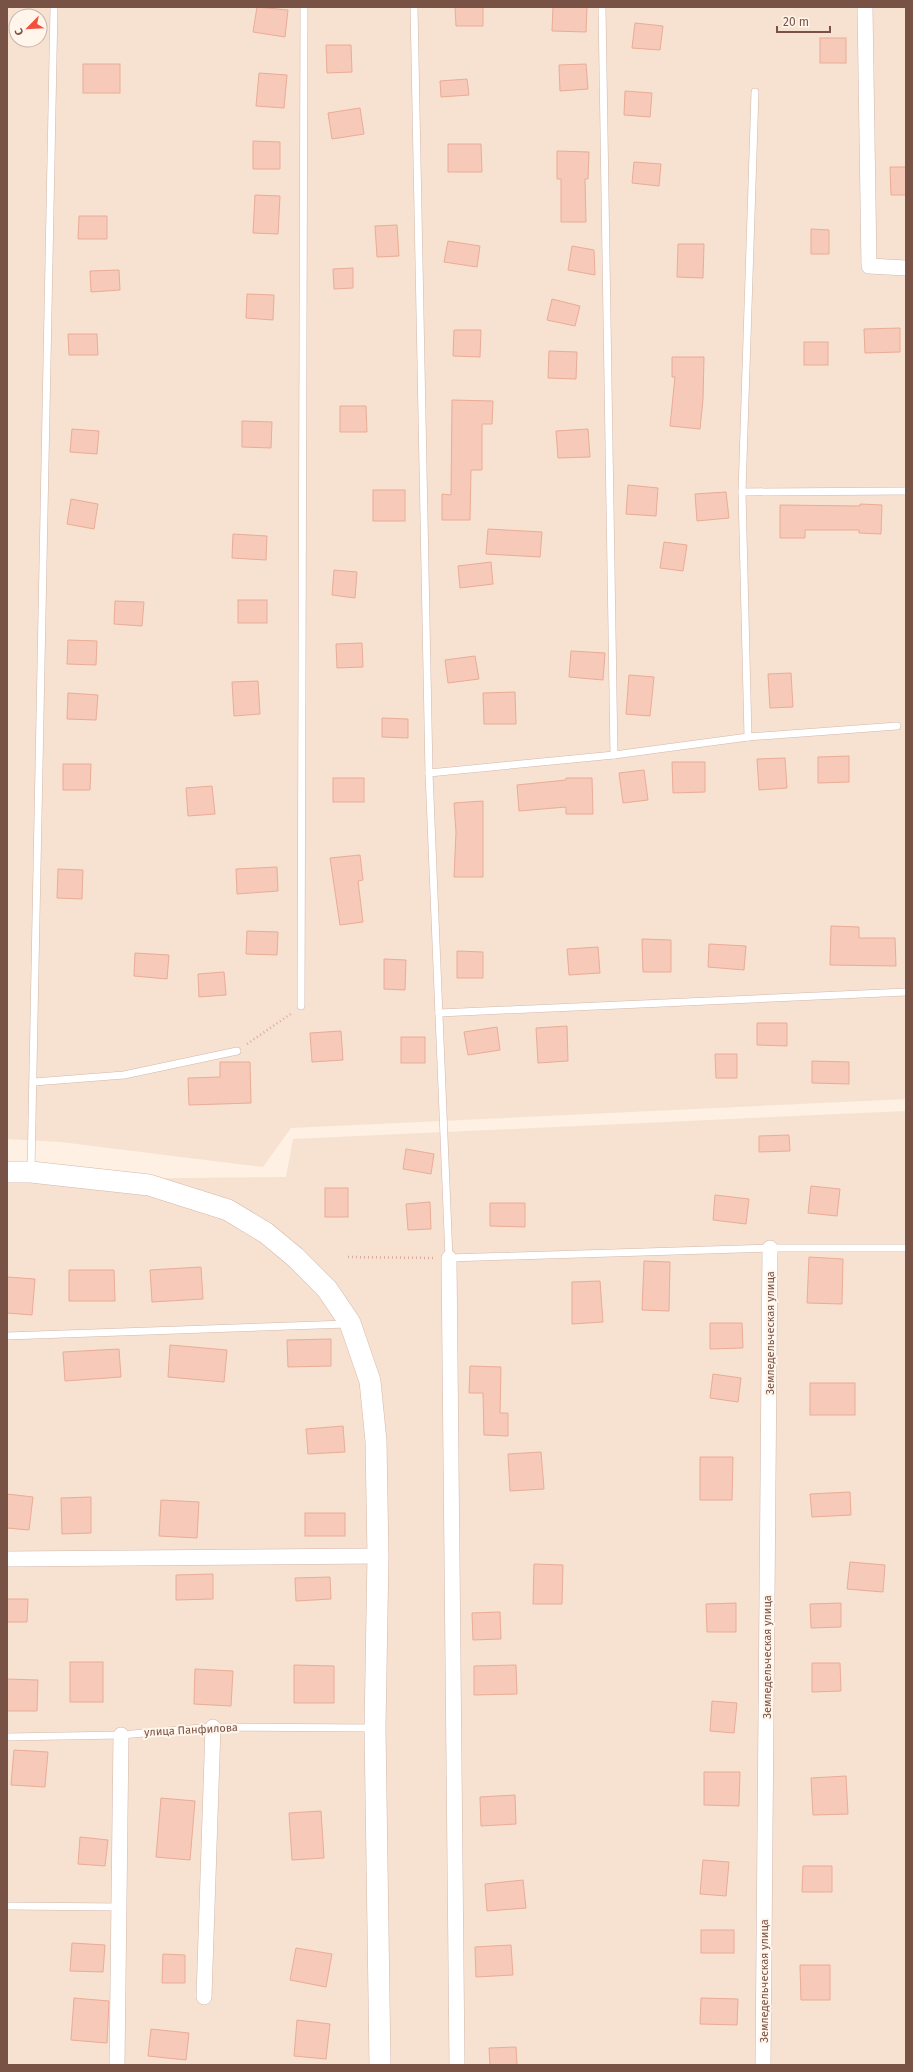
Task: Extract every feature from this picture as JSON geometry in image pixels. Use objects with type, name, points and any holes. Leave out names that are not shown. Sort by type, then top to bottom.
[{"type":"main road","points":[[7,1172],[30,1172],[149,1185],[228,1210],[266,1233],[295,1257],[327,1289],[350,1323],[370,1381],[376,1441],[378,1556],[375,1728],[380,2065]]},
{"type":"street","points":[[865,7],[869,266],[906,268]]},
{"type":"street","name":"Земледельческая улица","points":[[764,2065],[770,1248]]},
{"type":"street","points":[[449,1258],[457,2065]]},
{"type":"street","points":[[7,1559],[378,1556]]},
{"type":"street","points":[[204,1997],[213,1727]]},
{"type":"street","points":[[117,2065],[121,1735]]},
{"type":"lane","points":[[30,1172],[34,1082],[54,7]]},
{"type":"lane","points":[[301,1006],[304,7]]},
{"type":"lane","points":[[414,7],[429,773],[449,1258],[770,1248],[906,1248]]},
{"type":"lane","points":[[602,7],[614,755]]},
{"type":"lane","points":[[748,737],[742,492],[755,92]]},
{"type":"lane","points":[[742,492],[906,491]]},
{"type":"lane","points":[[429,773],[614,755],[748,737],[897,726]]},
{"type":"lane","points":[[439,1013],[906,992]]},
{"type":"lane","points":[[34,1082],[124,1075],[237,1052]]},
{"type":"lane","points":[[7,1336],[350,1323]]},
{"type":"lane","name":"улица Панфилова","points":[[7,1737],[121,1735],[213,1727],[375,1728]]},
{"type":"lane","points":[[7,1906],[120,1907]]},
{"type":"path","points":[[237,1052],[301,1006]]},
{"type":"path","points":[[348,1258],[449,1258]]},
{"type":"shaded area","points":[[7,7],[906,7],[906,1099],[291,1128],[263,1167],[61,1142],[7,1139]]},
{"type":"shaded area","points":[[906,1111],[906,2065],[7,2065],[7,1180],[286,1177],[293,1139]]},
{"type":"building","points":[[257,7],[288,10],[285,37],[253,32]]},
{"type":"building","points":[[455,7],[483,7],[483,26],[456,26]]},
{"type":"building","points":[[553,7],[587,7],[586,32],[552,31]]},
{"type":"building","points":[[635,23],[663,26],[660,50],[632,48]]},
{"type":"building","points":[[820,38],[846,38],[846,63],[820,63]]},
{"type":"building","points":[[326,45],[351,45],[352,72],[327,73]]},
{"type":"building","points":[[83,64],[120,64],[120,93],[83,93]]},
{"type":"building","points":[[586,64],[588,89],[560,91],[559,65]]},
{"type":"building","points":[[259,73],[287,75],[284,108],[256,106]]},
{"type":"building","points":[[467,79],[469,95],[441,97],[440,81]]},
{"type":"building","points":[[625,91],[652,93],[650,117],[624,115]]},
{"type":"building","points":[[360,108],[364,134],[332,139],[328,113]]},
{"type":"building","points":[[253,141],[280,142],[280,169],[253,169]]},
{"type":"building","points":[[448,144],[481,144],[482,172],[448,172]]},
{"type":"building","points":[[557,151],[589,152],[588,179],[585,179],[586,222],[561,222],[561,179],[557,179]]},
{"type":"building","points":[[634,162],[661,164],[659,186],[632,183]]},
{"type":"building","points":[[890,167],[906,167],[906,195],[891,195]]},
{"type":"building","points":[[255,195],[280,196],[278,234],[253,233]]},
{"type":"building","points":[[79,216],[107,216],[107,239],[78,239]]},
{"type":"building","points":[[397,225],[399,256],[377,257],[375,226]]},
{"type":"building","points":[[811,229],[829,230],[829,254],[811,254]]},
{"type":"building","points":[[448,241],[480,246],[477,267],[444,262]]},
{"type":"building","points":[[678,244],[704,244],[703,278],[677,277]]},
{"type":"building","points":[[572,246],[594,250],[595,275],[568,270]]},
{"type":"building","points":[[353,268],[353,288],[334,289],[333,269]]},
{"type":"building","points":[[119,270],[120,290],[91,292],[90,271]]},
{"type":"building","points":[[247,294],[274,295],[273,320],[246,318]]},
{"type":"building","points":[[552,299],[580,306],[575,326],[547,320]]},
{"type":"building","points":[[900,328],[900,352],[865,353],[864,329]]},
{"type":"building","points":[[454,330],[481,330],[480,357],[453,356]]},
{"type":"building","points":[[68,334],[97,334],[98,355],[69,355]]},
{"type":"building","points":[[804,342],[828,342],[828,365],[804,365]]},
{"type":"building","points":[[549,351],[577,352],[576,379],[548,378]]},
{"type":"building","points":[[672,357],[704,357],[703,399],[700,429],[670,426],[675,377],[672,377]]},
{"type":"building","points":[[452,400],[493,401],[492,424],[482,424],[482,470],[471,470],[470,520],[442,520],[442,494],[451,495]]},
{"type":"building","points":[[340,406],[366,406],[367,432],[340,432]]},
{"type":"building","points":[[242,421],[272,422],[271,448],[242,447]]},
{"type":"building","points":[[72,429],[99,431],[97,454],[70,452]]},
{"type":"building","points":[[588,429],[590,457],[558,458],[556,431]]},
{"type":"building","points":[[628,485],[658,488],[656,516],[626,514]]},
{"type":"building","points":[[373,490],[405,490],[405,521],[373,521]]},
{"type":"building","points":[[726,492],[729,518],[697,521],[695,494]]},
{"type":"building","points":[[71,499],[98,504],[94,529],[67,524]]},
{"type":"building","points":[[860,504],[882,505],[881,534],[859,533],[859,530],[805,530],[805,538],[780,538],[780,505],[860,506]]},
{"type":"building","points":[[488,529],[542,532],[540,557],[486,554]]},
{"type":"building","points":[[233,534],[267,536],[266,560],[232,558]]},
{"type":"building","points":[[664,542],[687,545],[683,571],[660,568]]},
{"type":"building","points":[[491,562],[493,584],[460,588],[458,566]]},
{"type":"building","points":[[334,570],[357,572],[355,598],[332,595]]},
{"type":"building","points":[[238,600],[267,600],[267,623],[238,623]]},
{"type":"building","points":[[115,601],[144,602],[142,626],[114,624]]},
{"type":"building","points":[[68,640],[97,641],[96,665],[67,664]]},
{"type":"building","points":[[362,643],[363,667],[337,668],[336,644]]},
{"type":"building","points":[[571,651],[605,653],[603,680],[569,677]]},
{"type":"building","points":[[475,656],[479,679],[448,683],[445,660]]},
{"type":"building","points":[[791,673],[793,707],[770,708],[768,674]]},
{"type":"building","points":[[629,675],[654,677],[650,716],[626,714]]},
{"type":"building","points":[[258,681],[260,714],[234,716],[232,682]]},
{"type":"building","points":[[515,692],[516,724],[484,724],[483,693]]},
{"type":"building","points":[[68,693],[98,695],[96,720],[67,719]]},
{"type":"building","points":[[382,718],[408,719],[408,738],[382,737]]},
{"type":"building","points":[[849,756],[849,782],[818,783],[818,757]]},
{"type":"building","points":[[785,758],[787,788],[759,790],[757,759]]},
{"type":"building","points":[[672,762],[705,762],[705,792],[673,793]]},
{"type":"building","points":[[63,764],[91,764],[90,790],[63,790]]},
{"type":"building","points":[[644,770],[648,800],[623,803],[619,773]]},
{"type":"building","points":[[333,778],[364,778],[364,802],[333,802]]},
{"type":"building","points":[[566,778],[592,778],[593,814],[566,814],[566,807],[519,811],[517,785],[566,780]]},
{"type":"building","points":[[212,786],[215,814],[188,816],[186,788]]},
{"type":"building","points":[[483,801],[483,877],[454,877],[456,832],[454,803]]},
{"type":"building","points":[[360,855],[363,880],[358,881],[363,922],[340,925],[330,858]]},
{"type":"building","points":[[277,867],[278,891],[237,894],[236,869]]},
{"type":"building","points":[[58,869],[83,870],[82,899],[57,898]]},
{"type":"building","points":[[831,926],[859,927],[859,938],[895,938],[896,966],[830,965]]},
{"type":"building","points":[[247,931],[278,932],[277,955],[246,954]]},
{"type":"building","points":[[642,939],[671,940],[671,972],[643,972]]},
{"type":"building","points":[[709,944],[746,946],[744,970],[708,967]]},
{"type":"building","points":[[598,947],[600,973],[569,975],[567,949]]},
{"type":"building","points":[[457,951],[483,952],[483,978],[457,978]]},
{"type":"building","points":[[135,953],[169,955],[167,979],[134,976]]},
{"type":"building","points":[[384,959],[406,960],[405,990],[384,989]]},
{"type":"building","points":[[224,972],[226,995],[199,997],[198,974]]},
{"type":"building","points":[[757,1023],[787,1023],[787,1046],[757,1045]]},
{"type":"building","points":[[567,1026],[568,1061],[538,1063],[536,1028]]},
{"type":"building","points":[[497,1027],[500,1050],[468,1055],[464,1032]]},
{"type":"building","points":[[341,1031],[343,1060],[312,1062],[310,1033]]},
{"type":"building","points":[[401,1037],[425,1037],[425,1063],[401,1063]]},
{"type":"building","points":[[715,1054],[737,1054],[737,1078],[716,1078]]},
{"type":"building","points":[[812,1061],[849,1062],[849,1084],[812,1083]]},
{"type":"building","points":[[220,1062],[250,1062],[251,1103],[189,1105],[188,1078],[220,1077]]},
{"type":"building","points":[[789,1135],[790,1151],[759,1152],[759,1136]]},
{"type":"building","points":[[406,1149],[434,1154],[431,1174],[403,1169]]},
{"type":"building","points":[[811,1186],[840,1189],[837,1216],[808,1213]]},
{"type":"building","points":[[325,1188],[348,1188],[348,1217],[325,1217]]},
{"type":"building","points":[[715,1195],[749,1199],[746,1224],[713,1220]]},
{"type":"building","points":[[430,1202],[431,1229],[408,1230],[406,1204]]},
{"type":"building","points":[[490,1203],[525,1203],[525,1227],[490,1226]]},
{"type":"building","points":[[809,1257],[843,1259],[842,1304],[807,1303]]},
{"type":"building","points":[[644,1261],[670,1262],[669,1311],[642,1310]]},
{"type":"building","points":[[201,1267],[203,1299],[152,1302],[150,1270]]},
{"type":"building","points":[[69,1270],[114,1270],[115,1301],[69,1301]]},
{"type":"building","points":[[7,1277],[35,1279],[32,1315],[7,1313]]},
{"type":"building","points":[[600,1281],[603,1322],[572,1324],[572,1282]]},
{"type":"building","points":[[710,1323],[742,1323],[743,1348],[710,1349]]},
{"type":"building","points":[[331,1339],[331,1366],[288,1367],[287,1340]]},
{"type":"building","points":[[170,1345],[227,1350],[224,1382],[168,1377]]},
{"type":"building","points":[[119,1349],[121,1377],[65,1381],[63,1352]]},
{"type":"building","points":[[470,1366],[501,1367],[500,1413],[508,1413],[508,1436],[484,1435],[483,1393],[469,1393]]},
{"type":"building","points":[[713,1374],[741,1378],[738,1402],[710,1398]]},
{"type":"building","points":[[810,1383],[855,1383],[855,1415],[810,1415]]},
{"type":"building","points":[[343,1426],[345,1452],[308,1454],[306,1429]]},
{"type":"building","points":[[541,1452],[544,1489],[510,1491],[508,1454]]},
{"type":"building","points":[[700,1457],[733,1457],[732,1500],[700,1500]]},
{"type":"building","points":[[850,1492],[851,1515],[812,1517],[810,1494]]},
{"type":"building","points":[[7,1494],[33,1497],[29,1530],[7,1528]]},
{"type":"building","points":[[91,1497],[91,1533],[62,1534],[61,1498]]},
{"type":"building","points":[[161,1500],[199,1502],[197,1538],[159,1536]]},
{"type":"building","points":[[305,1513],[345,1513],[345,1536],[305,1536]]},
{"type":"building","points":[[850,1562],[885,1565],[883,1592],[847,1589]]},
{"type":"building","points":[[534,1564],[563,1565],[562,1604],[533,1604]]},
{"type":"building","points":[[213,1574],[213,1599],[176,1600],[176,1575]]},
{"type":"building","points":[[330,1577],[331,1599],[296,1601],[295,1578]]},
{"type":"building","points":[[7,1599],[28,1599],[27,1622],[7,1622]]},
{"type":"building","points":[[736,1603],[736,1632],[707,1632],[706,1604]]},
{"type":"building","points":[[841,1603],[841,1627],[811,1628],[810,1604]]},
{"type":"building","points":[[500,1612],[501,1639],[473,1640],[472,1613]]},
{"type":"building","points":[[70,1662],[103,1662],[103,1702],[70,1702]]},
{"type":"building","points":[[812,1663],[840,1663],[841,1691],[812,1692]]},
{"type":"building","points":[[294,1665],[334,1666],[334,1703],[294,1703]]},
{"type":"building","points":[[516,1665],[517,1694],[474,1695],[474,1666]]},
{"type":"building","points":[[195,1669],[233,1671],[231,1706],[194,1704]]},
{"type":"building","points":[[7,1679],[38,1680],[37,1711],[7,1711]]},
{"type":"building","points":[[712,1701],[737,1703],[734,1733],[710,1731]]},
{"type":"building","points":[[14,1750],[48,1752],[45,1787],[11,1785]]},
{"type":"building","points":[[704,1772],[740,1772],[739,1806],[704,1805]]},
{"type":"building","points":[[846,1776],[848,1814],[813,1815],[811,1778]]},
{"type":"building","points":[[515,1795],[516,1824],[481,1826],[480,1797]]},
{"type":"building","points":[[161,1798],[195,1801],[190,1860],[156,1857]]},
{"type":"building","points":[[321,1811],[324,1858],[292,1860],[289,1813]]},
{"type":"building","points":[[80,1837],[108,1840],[105,1866],[78,1864]]},
{"type":"building","points":[[703,1860],[729,1862],[726,1896],[700,1894]]},
{"type":"building","points":[[803,1866],[832,1866],[832,1892],[802,1892]]},
{"type":"building","points":[[523,1880],[526,1908],[487,1911],[485,1884]]},
{"type":"building","points":[[701,1930],[734,1930],[734,1953],[701,1953]]},
{"type":"building","points":[[72,1943],[105,1945],[103,1972],[70,1971]]},
{"type":"building","points":[[511,1945],[513,1975],[476,1977],[475,1947]]},
{"type":"building","points":[[296,1948],[332,1954],[326,1987],[290,1980]]},
{"type":"building","points":[[163,1954],[185,1955],[185,1983],[162,1983]]},
{"type":"building","points":[[800,1965],[830,1965],[830,2000],[801,2000]]},
{"type":"building","points":[[74,1998],[109,2001],[107,2043],[71,2040]]},
{"type":"building","points":[[701,1998],[738,1999],[737,2025],[700,2024]]},
{"type":"building","points":[[297,2020],[330,2024],[326,2059],[294,2056]]},
{"type":"building","points":[[151,2029],[189,2033],[186,2060],[148,2056]]},
{"type":"building","points":[[516,2047],[517,2065],[490,2065],[489,2048]]}]
